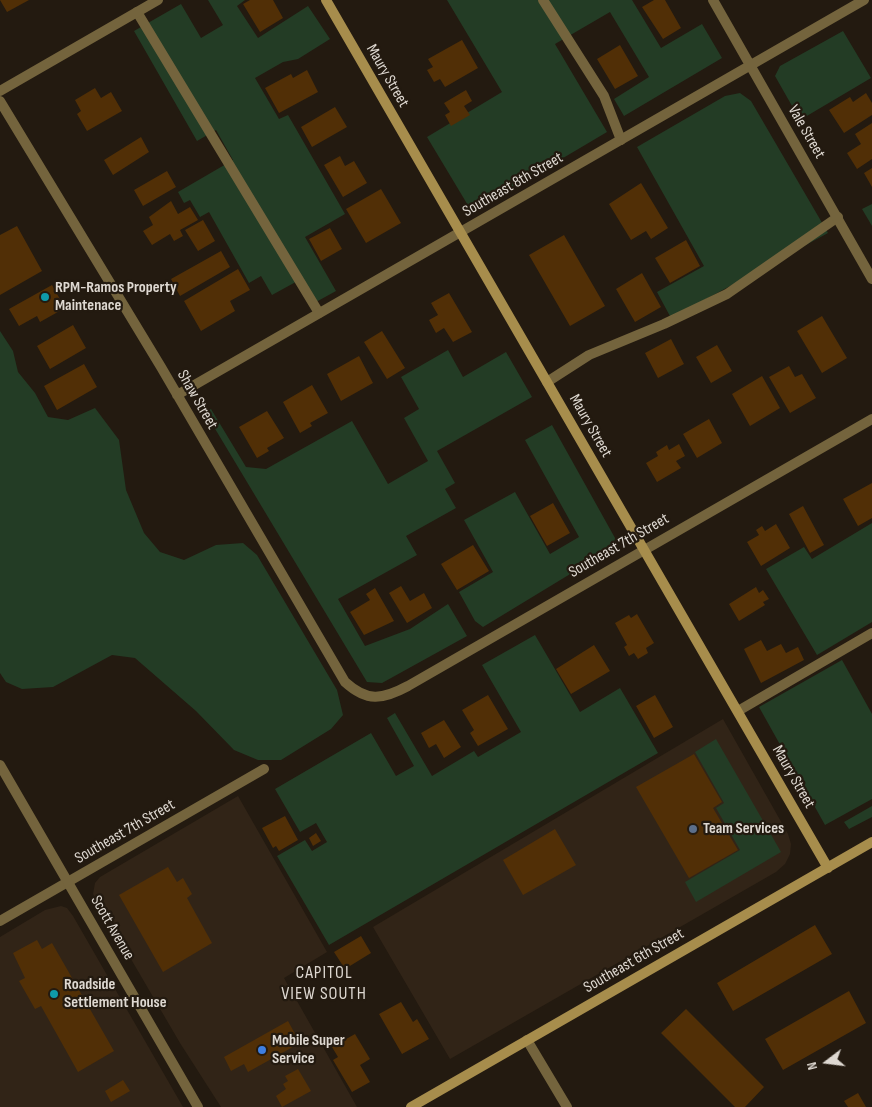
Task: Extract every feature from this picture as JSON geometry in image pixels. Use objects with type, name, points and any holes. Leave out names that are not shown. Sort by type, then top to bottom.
[{"type":"main road","name":"Maury Street","points":[[326,0],[828,868]]},
{"type":"main road","name":"Southeast 6th Street","points":[[411,1107],[872,842]]},
{"type":"street","points":[[0,92],[158,0]]},
{"type":"street","points":[[543,0],[604,96],[621,140]]},
{"type":"street","name":"Vale Street","points":[[712,0],[872,279]]},
{"type":"street","name":"Southeast 8th Street","points":[[177,395],[864,0]]},
{"type":"street","points":[[137,12],[319,313]]},
{"type":"street","name":"Shaw Street","points":[[0,101],[177,395],[345,682],[366,696],[380,697]]},
{"type":"street","points":[[547,382],[589,355],[664,324],[728,294],[838,218]]},
{"type":"street","name":"Southeast 7th Street","points":[[380,697],[393,694],[408,686],[872,419]]},
{"type":"street","points":[[738,711],[872,633]]},
{"type":"street","name":"Scott Avenue","points":[[0,765],[198,1107]]},
{"type":"street","name":"Southeast 7th Street","points":[[0,921],[264,769]]},
{"type":"street","points":[[527,1040],[567,1107]]},
{"type":"shaded area","points":[[723,719],[788,834],[791,844],[790,854],[785,864],[776,872],[450,1059],[373,927]]},
{"type":"shaded area","points":[[238,796],[327,952],[284,978],[357,1107],[221,1107],[180,1043],[93,894],[95,883],[100,877]]},
{"type":"shaded area","points":[[61,906],[67,908],[73,916],[183,1107],[0,1107],[0,937],[45,910]]},
{"type":"green space","points":[[208,0],[245,0],[237,6],[258,38],[308,6],[330,39],[298,59],[283,62],[255,78],[279,119],[288,115],[345,214],[305,237],[336,291],[316,302],[303,278],[272,295],[261,276],[249,283],[209,212],[200,217],[190,200],[184,203],[178,192],[233,160],[216,130],[197,141],[134,31],[181,4],[201,38],[223,25]]},
{"type":"green space","points":[[447,0],[632,0],[661,48],[702,24],[722,58],[624,116],[614,99],[649,77],[610,12],[555,44],[607,132],[472,212],[427,137],[502,92]]},
{"type":"green space","points":[[843,31],[871,78],[800,120],[775,76],[780,66]]},
{"type":"green space","points":[[740,93],[751,101],[828,233],[671,318],[657,292],[704,266],[637,147],[725,96]]},
{"type":"green space","points":[[872,204],[872,226],[862,209]]},
{"type":"green space","points":[[0,331],[13,351],[18,372],[35,393],[48,417],[68,420],[95,408],[119,440],[126,490],[144,533],[160,552],[184,560],[216,545],[243,543],[257,555],[337,690],[343,715],[331,729],[281,760],[258,760],[234,750],[196,711],[135,658],[112,655],[53,687],[22,689],[6,682],[0,673]]},
{"type":"green space","points":[[448,350],[463,377],[506,352],[532,397],[437,451],[455,483],[445,489],[456,508],[406,536],[417,555],[338,599],[365,646],[410,629],[448,604],[467,636],[382,683],[367,682],[205,412],[211,409],[246,467],[266,469],[352,421],[388,484],[428,461],[404,418],[419,409],[401,377]]},
{"type":"green space","points":[[552,425],[615,538],[613,548],[483,627],[475,621],[459,592],[493,572],[464,520],[515,492],[550,554],[579,537],[525,440]]},
{"type":"green space","points":[[872,523],[872,622],[817,655],[766,569],[804,547],[812,559]]},
{"type":"green space","points":[[535,635],[580,712],[620,688],[658,753],[329,945],[277,856],[305,840],[312,851],[327,842],[316,823],[300,832],[275,789],[371,733],[396,776],[414,766],[387,718],[395,713],[432,776],[474,751],[478,757],[521,732],[482,665]]},
{"type":"green space","points":[[842,660],[872,714],[872,799],[825,825],[759,707]]},
{"type":"green space","points":[[716,739],[781,852],[696,902],[685,882],[740,850],[716,808],[724,803],[695,752]]},
{"type":"green space","points":[[872,806],[872,817],[849,829],[844,822]]},
{"type":"building","points":[[0,0],[29,0],[7,12]]},
{"type":"building","points":[[250,0],[273,0],[283,18],[260,32],[243,4]]},
{"type":"building","points":[[654,0],[665,0],[681,28],[663,39],[642,7]]},
{"type":"building","points":[[462,40],[478,68],[445,87],[440,79],[434,82],[427,70],[433,67],[428,59]]},
{"type":"building","points":[[620,45],[638,76],[615,89],[597,59]]},
{"type":"building","points":[[307,70],[318,92],[279,113],[265,88],[291,74],[293,78]]},
{"type":"building","points":[[95,88],[101,98],[111,92],[122,111],[87,131],[77,114],[81,111],[75,100]]},
{"type":"building","points":[[466,90],[472,101],[464,106],[470,115],[451,126],[445,115],[450,112],[444,103]]},
{"type":"building","points":[[866,93],[872,103],[872,115],[844,133],[829,110],[850,97],[853,102]]},
{"type":"building","points":[[335,107],[347,127],[312,147],[301,127]]},
{"type":"building","points":[[872,123],[872,159],[857,169],[847,153],[861,144],[855,134]]},
{"type":"building","points":[[141,137],[149,152],[113,175],[104,160]]},
{"type":"building","points":[[340,156],[345,166],[354,161],[367,183],[343,197],[324,165]]},
{"type":"building","points":[[872,168],[872,187],[864,173]]},
{"type":"building","points":[[167,171],[176,187],[143,206],[134,190]]},
{"type":"building","points":[[641,183],[668,228],[651,239],[646,231],[631,240],[609,204]]},
{"type":"building","points":[[381,189],[401,223],[366,243],[346,209]]},
{"type":"building","points":[[171,201],[178,214],[190,207],[198,220],[180,230],[183,236],[174,241],[170,234],[152,245],[143,231],[153,225],[149,217]]},
{"type":"building","points":[[203,220],[215,241],[198,251],[185,230]]},
{"type":"building","points":[[17,226],[42,271],[0,295],[0,235]]},
{"type":"building","points":[[330,228],[342,249],[321,261],[309,239]]},
{"type":"building","points":[[564,235],[605,306],[570,326],[529,255]]},
{"type":"building","points":[[686,240],[700,266],[670,283],[655,258]]},
{"type":"building","points":[[221,251],[230,267],[180,296],[171,279]]},
{"type":"building","points":[[238,269],[250,290],[230,301],[235,311],[201,331],[184,301]]},
{"type":"building","points":[[642,273],[661,307],[635,322],[616,289]]},
{"type":"building","name":"RPM-Ramos Property Maintenace","points":[[52,285],[65,308],[40,322],[37,316],[19,326],[9,309]]},
{"type":"building","points":[[449,293],[472,332],[453,342],[444,328],[436,333],[429,320],[438,315],[431,303]]},
{"type":"building","points":[[822,316],[847,358],[822,373],[797,331]]},
{"type":"building","points":[[73,325],[86,348],[50,369],[37,346]]},
{"type":"building","points":[[382,331],[405,368],[387,379],[364,342]]},
{"type":"building","points":[[671,339],[684,364],[658,378],[645,353]]},
{"type":"building","points":[[717,345],[732,371],[711,383],[696,357]]},
{"type":"building","points":[[359,356],[373,383],[341,401],[327,374]]},
{"type":"building","points":[[84,364],[97,387],[57,410],[44,386]]},
{"type":"building","points":[[789,366],[795,377],[802,374],[816,398],[790,413],[769,377]]},
{"type":"building","points":[[762,376],[780,408],[750,426],[732,394]]},
{"type":"building","points":[[312,385],[328,413],[310,423],[312,426],[300,433],[283,402]]},
{"type":"building","points":[[267,411],[284,438],[267,448],[269,451],[257,458],[239,427]]},
{"type":"building","points":[[709,419],[722,443],[697,458],[683,434]]},
{"type":"building","points":[[679,444],[685,456],[676,461],[681,468],[657,482],[646,463],[658,456],[656,452],[667,445],[669,450]]},
{"type":"building","points":[[872,483],[872,518],[858,526],[843,499]]},
{"type":"building","points":[[553,503],[570,533],[547,546],[530,516]]},
{"type":"building","points":[[803,506],[824,545],[810,553],[789,514]]},
{"type":"building","points":[[776,524],[790,548],[761,566],[747,542],[759,535],[756,530],[762,526],[765,531]]},
{"type":"building","points":[[473,545],[489,571],[457,590],[441,564]]},
{"type":"building","points":[[401,586],[410,601],[424,593],[432,608],[407,623],[389,593]]},
{"type":"building","points":[[756,587],[759,593],[763,590],[769,599],[763,602],[765,605],[739,621],[729,604]]},
{"type":"building","points":[[375,588],[394,621],[364,635],[350,612],[370,600],[366,594]]},
{"type":"building","points":[[637,614],[654,643],[646,648],[648,653],[638,659],[634,653],[629,656],[624,647],[627,645],[615,623],[629,615],[631,618]]},
{"type":"building","points":[[761,640],[767,651],[781,644],[786,653],[798,647],[804,660],[761,683],[744,649]]},
{"type":"building","points":[[594,645],[610,671],[571,694],[556,669]]},
{"type":"building","points":[[488,695],[508,729],[478,746],[470,733],[474,730],[462,710]]},
{"type":"building","points":[[655,695],[673,727],[654,738],[636,706]]},
{"type":"building","points":[[444,720],[461,747],[444,758],[436,744],[429,748],[421,733]]},
{"type":"building","name":"Team Services","points":[[694,754],[722,802],[713,808],[738,850],[689,878],[636,787]]},
{"type":"building","points":[[285,816],[298,840],[279,851],[276,846],[273,848],[262,828]]},
{"type":"building","points":[[555,829],[576,865],[523,895],[503,860]]},
{"type":"building","points":[[316,833],[321,841],[313,846],[309,838]]},
{"type":"building","points":[[168,867],[177,882],[183,878],[192,894],[187,898],[212,943],[163,972],[119,895]]},
{"type":"building","points":[[815,925],[832,954],[733,1011],[717,983]]},
{"type":"building","points":[[361,936],[371,953],[345,969],[334,952]]},
{"type":"building","name":"Roadside Settlement House","points":[[37,940],[42,949],[52,943],[114,1051],[78,1072],[41,1006],[35,1009],[19,981],[25,978],[13,953]]},
{"type":"building","points":[[849,991],[866,1023],[783,1070],[765,1039]]},
{"type":"building","points":[[401,1002],[413,1022],[417,1019],[429,1039],[402,1054],[379,1014]]},
{"type":"building","points":[[686,1009],[764,1087],[745,1107],[735,1107],[661,1033]]},
{"type":"building","name":"Mobile Super Service","points":[[288,1021],[300,1043],[248,1072],[244,1064],[231,1071],[224,1057]]},
{"type":"building","points":[[355,1034],[370,1059],[360,1065],[370,1082],[352,1092],[333,1060],[338,1057],[332,1047]]},
{"type":"building","points":[[298,1069],[311,1091],[282,1107],[276,1096],[286,1089],[283,1084],[288,1081],[285,1076]]},
{"type":"building","points":[[123,1080],[130,1091],[111,1102],[105,1091]]},
{"type":"building","points":[[858,1093],[866,1107],[848,1107],[844,1101]]},
{"type":"place","name":"RPM-Ramos Property Maintenace","points":[[45,297]]},
{"type":"place","name":"Team Services","points":[[693,829]]},
{"type":"place","name":"Roadside Settlement House","points":[[54,994]]},
{"type":"place","name":"Mobile Super Service","points":[[262,1050]]},
{"type":"district","name":"CAPITOL VIEW SOUTH","points":[[324,983]]}]
